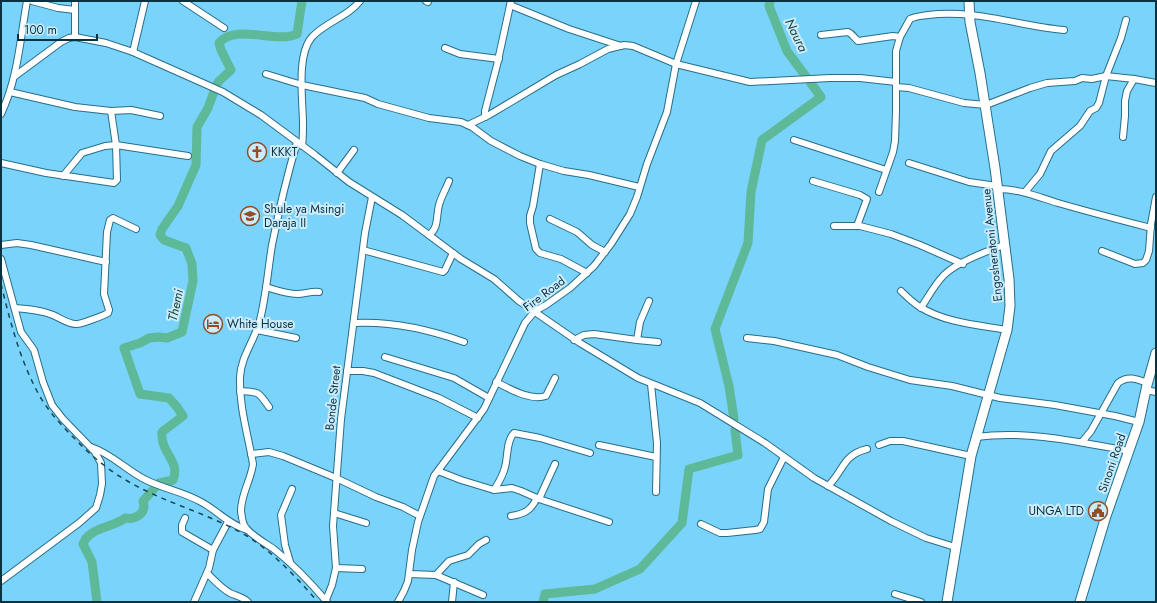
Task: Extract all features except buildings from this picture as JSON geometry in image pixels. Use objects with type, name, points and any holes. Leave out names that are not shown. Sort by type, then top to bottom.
[{"type":"street","points":[[1,114],[15,76],[27,1]]},
{"type":"street","points":[[32,1],[58,8],[75,10]]},
{"type":"street","points":[[75,1],[75,37]]},
{"type":"street","points":[[133,52],[145,1]]},
{"type":"street","points":[[183,1],[224,28]]},
{"type":"street","points":[[247,530],[243,524],[242,505],[244,493],[252,469],[251,454],[240,391],[241,364],[257,330],[260,319],[272,246],[284,190],[300,144],[303,59],[312,38],[328,24],[356,7],[360,1]]},
{"type":"street","name":"Fire Road","points":[[398,602],[406,586],[420,516],[432,482],[438,471],[478,418],[521,330],[535,312],[561,295],[587,273],[605,252],[630,214],[667,112],[676,64],[696,1]]},
{"type":"street","name":"Engosheratoni Avenue","points":[[947,602],[971,456],[1007,330],[1010,298],[998,188],[986,105],[969,15],[969,1]]},
{"type":"street","points":[[485,117],[485,111],[499,59],[510,3],[569,29],[621,46]]},
{"type":"street","points":[[879,192],[893,152],[895,141],[896,51],[900,37],[910,19],[913,17],[934,14],[969,15],[1000,19],[1036,27],[1064,30]]},
{"type":"street","points":[[1025,192],[1040,174],[1051,151],[1080,126],[1090,110],[1096,108],[1099,103],[1106,76],[1121,38],[1126,20]]},
{"type":"street","points":[[821,35],[848,32],[851,33],[858,41],[892,36],[900,37]]},
{"type":"street","points":[[15,76],[61,42],[75,37],[97,41],[133,52],[223,92],[261,115],[337,173],[402,215],[453,253],[499,284],[519,301],[574,340],[638,378],[651,384],[674,391],[700,403],[764,443],[802,470],[828,486],[910,531],[926,538],[955,546]]},
{"type":"street","points":[[468,125],[485,117],[556,74],[580,64],[608,49],[621,46],[633,46],[676,64],[750,82],[860,78],[909,88],[964,103],[986,105],[1047,83],[1075,82],[1082,78],[1092,79],[1106,76],[1134,78],[1156,83]]},
{"type":"street","points":[[445,48],[460,54],[499,59]]},
{"type":"street","points":[[266,74],[302,85],[365,98],[378,104],[429,118],[461,122],[468,125],[491,141],[520,156],[540,164],[564,171],[589,175],[639,187]]},
{"type":"street","points":[[1123,137],[1125,101],[1127,91],[1134,78]]},
{"type":"street","points":[[10,92],[60,104],[111,111],[137,111],[160,116]]},
{"type":"street","points":[[1,163],[63,176],[114,183],[117,180],[116,145],[111,111]]},
{"type":"street","points":[[794,140],[886,170]]},
{"type":"street","points":[[63,176],[82,154],[105,146],[116,145],[188,156]]},
{"type":"street","points":[[337,173],[354,150]]},
{"type":"street","points":[[909,163],[969,182],[1025,192],[1059,204],[1151,228]]},
{"type":"street","points":[[540,164],[530,216],[530,223],[536,250],[540,253],[561,259],[587,273]]},
{"type":"street","points":[[429,235],[435,228],[439,206],[449,181]]},
{"type":"street","points":[[813,181],[853,193],[867,199],[857,226]]},
{"type":"street","name":"Bonde Street","points":[[326,601],[332,586],[336,568],[333,532],[336,478],[347,371],[366,223],[372,197]]},
{"type":"street","points":[[1102,251],[1135,264],[1143,263],[1146,260],[1149,251],[1156,198]]},
{"type":"street","points":[[15,308],[30,309],[48,313],[76,325],[85,323],[98,316],[106,315],[109,310],[104,294],[107,232],[110,220],[113,218],[136,229]]},
{"type":"street","points":[[550,219],[577,232],[605,252]]},
{"type":"street","points":[[834,226],[864,227],[908,240],[962,264]]},
{"type":"street","points":[[1,245],[17,243],[31,245],[106,262]]},
{"type":"street","points":[[921,308],[944,275],[982,253],[1004,244]]},
{"type":"street","points":[[363,250],[443,272],[453,253]]},
{"type":"street","points":[[1,259],[21,332],[34,350],[43,382],[52,405],[63,419],[95,452],[101,463],[102,484],[96,508],[80,523],[1,581]]},
{"type":"street","points":[[266,287],[290,294],[302,294],[311,291],[319,292]]},
{"type":"street","points":[[901,291],[921,308],[948,319],[1007,330]]},
{"type":"street","points":[[637,340],[640,322],[649,300]]},
{"type":"street","points":[[354,322],[399,324],[445,335],[464,342]]},
{"type":"street","points":[[257,330],[296,338]]},
{"type":"street","points":[[574,340],[584,335],[594,334],[658,342]]},
{"type":"street","points":[[747,338],[774,341],[832,354],[902,378],[952,386],[1009,400],[1043,403],[1100,413],[1139,422]]},
{"type":"street","name":"Sinoni Road","points":[[1080,602],[1106,516],[1139,422],[1156,353]]},
{"type":"street","points":[[385,357],[454,378],[489,398]]},
{"type":"street","points":[[347,371],[374,373],[439,398],[478,418]]},
{"type":"street","points":[[496,382],[513,390],[540,398],[546,396],[555,378]]},
{"type":"street","points":[[1082,442],[1091,431],[1118,383],[1123,379],[1136,379],[1156,392]]},
{"type":"street","points":[[651,384],[656,436],[656,492]]},
{"type":"street","points":[[240,391],[256,392],[261,394],[269,407]]},
{"type":"street","points":[[494,490],[502,478],[510,441],[514,433],[540,438],[590,453]]},
{"type":"street","points":[[976,437],[1012,435],[1082,442],[1129,451]]},
{"type":"street","points":[[879,445],[890,441],[903,441],[971,456]]},
{"type":"street","points":[[90,446],[104,451],[145,480],[165,489],[203,502],[228,522],[247,530],[290,562],[303,574],[326,601]]},
{"type":"street","points":[[599,446],[656,457]]},
{"type":"street","points":[[828,486],[837,477],[851,455],[855,452],[866,449]]},
{"type":"street","points":[[251,454],[262,452],[274,453],[336,478],[420,516]]},
{"type":"street","points":[[701,524],[720,533],[760,529],[764,522],[768,489],[784,457]]},
{"type":"street","points":[[511,516],[528,512],[531,509],[555,464]]},
{"type":"street","points":[[438,471],[494,490],[512,488],[609,522]]},
{"type":"street","points":[[290,562],[285,545],[280,515],[292,489]]},
{"type":"street","points":[[334,513],[366,523]]},
{"type":"street","points":[[185,518],[182,525],[182,532],[213,550]]},
{"type":"street","points":[[194,602],[206,573],[213,550],[228,522]]},
{"type":"street","points":[[436,575],[449,561],[468,555],[479,544],[486,540]]},
{"type":"street","points":[[336,568],[362,569]]},
{"type":"street","points":[[206,573],[219,585],[248,602]]},
{"type":"street","points":[[409,574],[436,575],[483,595]]},
{"type":"street","points":[[452,602],[454,582]]},
{"type":"street","points":[[895,594],[921,602]]},
{"type":"waterway","name":"Themi","points":[[97,602],[92,562],[83,544],[86,538],[90,534],[125,518],[133,518],[140,515],[144,505],[143,501],[159,483],[173,480],[175,473],[173,462],[164,446],[162,432],[183,416],[169,398],[140,394],[124,348],[140,343],[149,338],[167,338],[182,332],[193,281],[192,264],[186,248],[164,240],[160,235],[162,229],[178,206],[196,165],[197,127],[208,108],[216,86],[219,81],[231,70],[219,43],[226,37],[235,35],[245,34],[279,37],[297,34],[302,1]]},
{"type":"waterway","name":"Naura","points":[[770,1],[769,6],[787,51],[807,78]]},
{"type":"waterway","points":[[734,419],[729,386],[715,329],[748,243],[751,192],[762,140],[821,97],[810,82]]},
{"type":"waterway","points":[[543,602],[545,594],[595,589],[640,569],[682,523],[689,469],[738,455],[735,430]]},
{"type":"railway","points":[[1,284],[16,340],[38,393],[48,409],[79,443],[107,468],[131,483],[160,497],[218,521],[247,536],[276,558],[318,602]]},
{"type":"place","name":"KKKT","points":[[257,152]]},
{"type":"place","name":"Shule ya Msingi Daraja II","points":[[250,216]]},
{"type":"place","name":"White House","points":[[213,324]]},
{"type":"place","name":"UNGA LTD","points":[[1098,511]]}]
